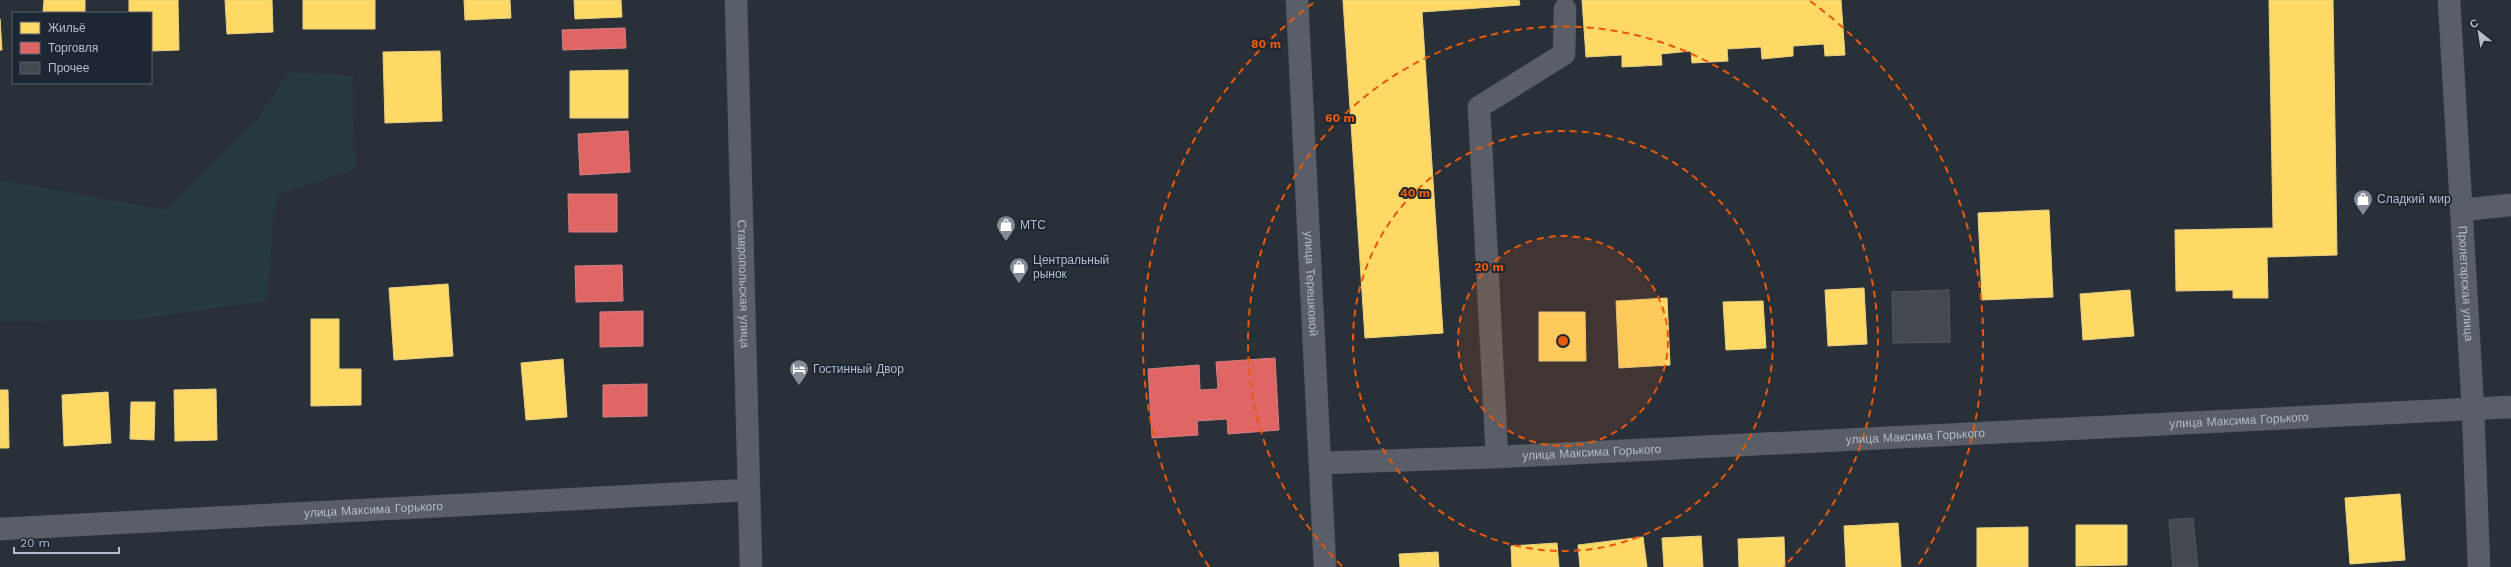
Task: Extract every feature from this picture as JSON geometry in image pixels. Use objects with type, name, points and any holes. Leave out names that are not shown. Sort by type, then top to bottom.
[{"type":"street","name":"Ставропольская улица","points":[[736,0],[751,567]]},
{"type":"street","name":"улица Терешковой","points":[[1297,0],[1325,567]]},
{"type":"street","name":"Пролетарская улица","points":[[2449,0],[2473,409],[2479,567]]},
{"type":"street","points":[[1497,457],[1479,107],[1564,54],[1565,9]]},
{"type":"street","points":[[2462,210],[2511,205]]},
{"type":"street","name":"улица Максима Горького","points":[[1320,463],[1497,457],[2511,407]]},
{"type":"street","name":"улица Максима Горького","points":[[0,529],[748,490]]},
{"type":"green space","points":[[289,72],[353,76],[355,169],[276,196],[267,301],[131,320],[0,321],[0,180],[166,210],[257,120]]},
{"type":"building: Жильё","points":[[44,0],[85,0],[85,12],[43,12]]},
{"type":"building: Жильё","points":[[129,0],[178,0],[179,50],[152,51],[152,12],[129,12]]},
{"type":"building: Жильё","points":[[225,0],[272,0],[273,32],[227,34]]},
{"type":"building: Жильё","points":[[303,0],[375,0],[375,29],[303,29]]},
{"type":"building: Жильё","points":[[464,0],[510,0],[511,18],[465,20]]},
{"type":"building: Жильё","points":[[574,0],[621,0],[622,17],[575,19]]},
{"type":"building: Жильё","points":[[1343,0],[1519,0],[1520,5],[1422,12],[1443,333],[1365,338]]},
{"type":"building: Жильё","points":[[1582,0],[1841,0],[1845,55],[1825,56],[1824,44],[1793,46],[1793,56],[1762,59],[1761,47],[1727,49],[1728,61],[1692,63],[1691,51],[1661,54],[1662,65],[1622,67],[1622,55],[1586,57]]},
{"type":"building: Жильё","points":[[2269,0],[2333,0],[2337,255],[2267,257],[2268,298],[2233,298],[2233,290],[2176,291],[2175,230],[2273,228]]},
{"type":"building: Жильё","points":[[0,19],[2,50],[0,50]]},
{"type":"building: Жильё","points":[[440,51],[442,121],[385,123],[383,52]]},
{"type":"building: Жильё","points":[[628,70],[628,118],[570,118],[570,71]]},
{"type":"building: Жильё","points":[[2049,210],[2053,297],[1982,300],[1978,213]]},
{"type":"building: Жильё","points":[[448,284],[453,356],[394,360],[389,288]]},
{"type":"building: Жильё","points":[[1864,288],[1867,344],[1828,346],[1825,290]]},
{"type":"building: Жильё","points":[[2130,290],[2134,336],[2083,340],[2080,294]]},
{"type":"building: Жильё","points":[[1667,298],[1670,365],[1619,368],[1616,301]]},
{"type":"building: Жильё","points":[[1763,301],[1766,348],[1726,350],[1723,302]]},
{"type":"building: Жильё","points":[[1539,312],[1585,312],[1586,361],[1539,361]]},
{"type":"building: Жильё","points":[[311,319],[339,319],[339,369],[361,369],[361,405],[311,406]]},
{"type":"building: Жильё","points":[[563,359],[567,417],[526,420],[521,363]]},
{"type":"building: Жильё","points":[[216,389],[217,440],[175,441],[174,390]]},
{"type":"building: Жильё","points":[[0,390],[8,390],[9,448],[0,448]]},
{"type":"building: Жильё","points":[[108,392],[111,443],[64,446],[62,395]]},
{"type":"building: Жильё","points":[[131,402],[155,402],[154,440],[130,439]]},
{"type":"building: Жильё","points":[[2400,494],[2405,560],[2350,564],[2345,498]]},
{"type":"building: Жильё","points":[[1898,523],[1901,567],[1846,567],[1844,526]]},
{"type":"building: Жильё","points":[[2076,525],[2127,525],[2127,565],[2076,566]]},
{"type":"building: Жильё","points":[[2028,527],[2028,567],[1977,567],[1977,528]]},
{"type":"building: Жильё","points":[[1701,536],[1703,567],[1664,567],[1662,538]]},
{"type":"building: Жильё","points":[[1643,537],[1647,567],[1580,567],[1578,545]]},
{"type":"building: Жильё","points":[[1784,537],[1785,567],[1739,567],[1738,539]]},
{"type":"building: Жильё","points":[[1557,543],[1559,567],[1512,567],[1511,546]]},
{"type":"building: Жильё","points":[[1438,552],[1439,567],[1400,567],[1399,554]]},
{"type":"building: Торговля","points":[[625,28],[626,48],[563,50],[562,30]]},
{"type":"building: Торговля","points":[[628,131],[630,172],[580,175],[578,134]]},
{"type":"building: Торговля","points":[[568,194],[617,194],[617,232],[569,232]]},
{"type":"building: Торговля","points":[[622,265],[623,301],[576,302],[575,266]]},
{"type":"building: Торговля","points":[[643,311],[643,346],[600,347],[600,312]]},
{"type":"building: Торговля","points":[[1275,358],[1279,430],[1228,434],[1227,419],[1197,421],[1198,435],[1152,438],[1148,369],[1199,365],[1200,390],[1218,389],[1216,362]]},
{"type":"building: Торговля","points":[[647,384],[647,416],[603,417],[603,385]]},
{"type":"building: Прочее","points":[[1949,290],[1950,342],[1893,343],[1892,292]]},
{"type":"building: Прочее","points":[[2193,518],[2198,567],[2173,567],[2169,520]]},
{"type":"place","name":"Сладкий мир","points":[[2363,216]]},
{"type":"place","name":"МТС","points":[[1006,242]]},
{"type":"place","name":"Центральный рынок","points":[[1019,284]]},
{"type":"place","name":"Гостинный Двор","points":[[799,386]]}]
